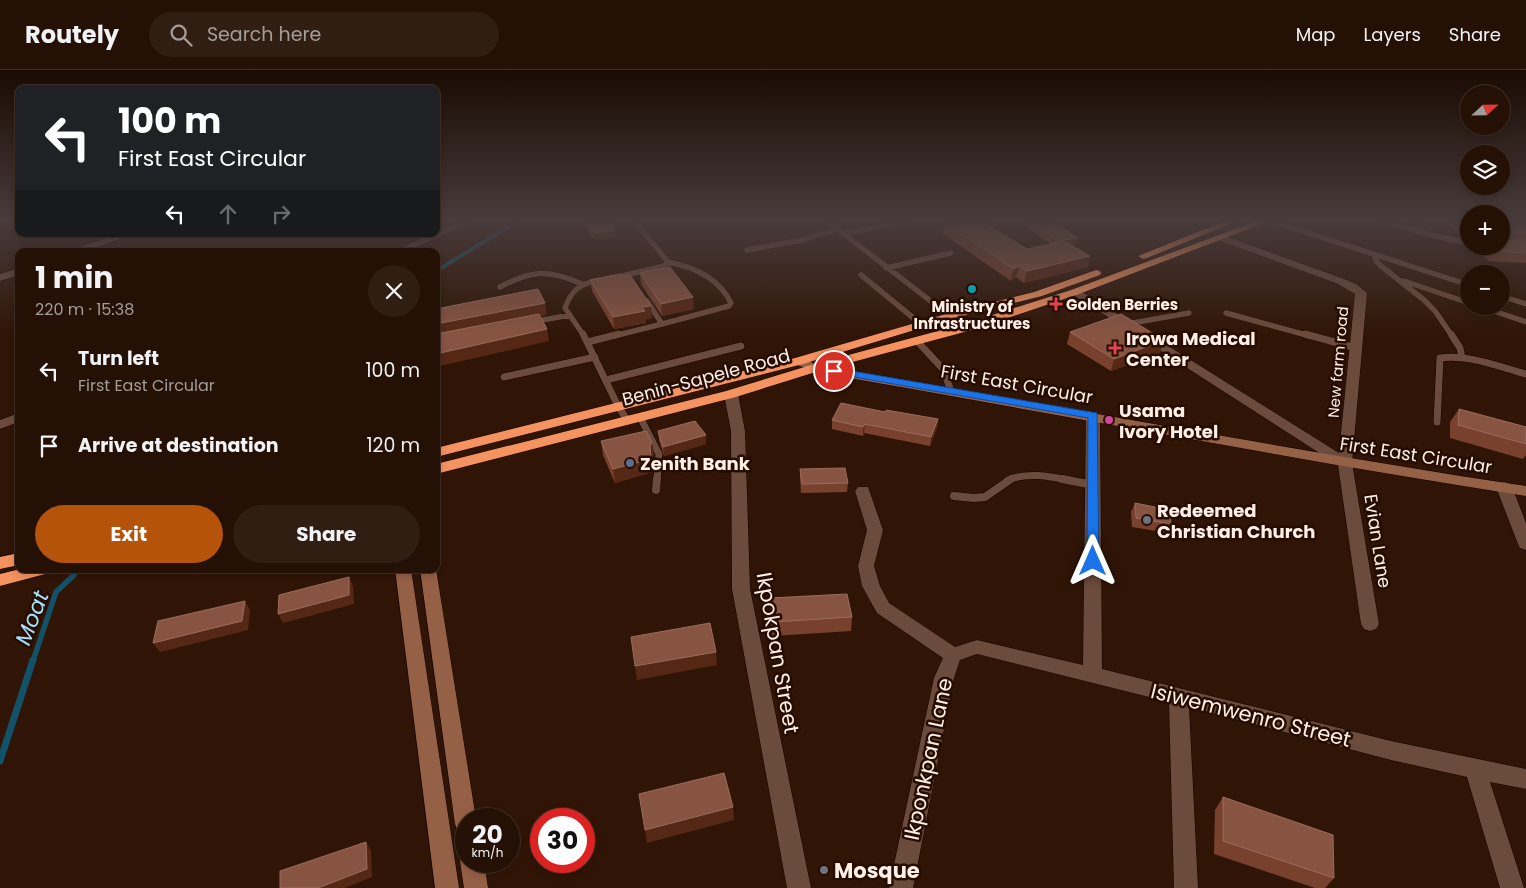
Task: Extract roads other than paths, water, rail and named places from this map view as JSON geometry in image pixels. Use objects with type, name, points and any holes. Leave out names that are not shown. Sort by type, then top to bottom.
[{"type":"highway","name":"Benin-Sapele Road","points":[[440,452],[799,361],[950,316],[1038,294],[1136,258]]},
{"type":"highway","name":"Benin-Sapele Road","points":[[440,468],[731,394],[815,368],[968,327],[1075,292],[1167,258]]},
{"type":"highway","points":[[0,563],[15,560]]},
{"type":"highway","points":[[0,580],[27,573]]},
{"type":"street","name":"New farm road","points":[[1277,258],[1340,281],[1361,293],[1345,463]]},
{"type":"street","points":[[0,278],[15,273]]},
{"type":"street","points":[[1075,292],[1345,463]]},
{"type":"street","name":"First East Circular","points":[[799,361],[815,368],[1094,416],[1345,463],[1526,491]]},
{"type":"street","name":"Ikpokpan Street","points":[[731,394],[738,431],[741,589],[799,888]]},
{"type":"street","points":[[1092,676],[1094,416]]},
{"type":"street","points":[[0,425],[15,419]]},
{"type":"street","name":"Evian Lane","points":[[1345,463],[1370,624]]},
{"type":"street","points":[[1504,487],[1526,544]]},
{"type":"street","points":[[863,491],[875,530],[866,566],[871,586],[883,608],[953,655]]},
{"type":"street","points":[[404,573],[447,888]]},
{"type":"street","points":[[429,573],[464,808]]},
{"type":"street","name":"Isiwemwenro Street","points":[[977,647],[1476,771],[1526,779]]},
{"type":"street","name":"Ikponkpan Lane","points":[[901,888],[944,678],[953,655],[977,647]]},
{"type":"street","points":[[1179,696],[1186,888]]},
{"type":"street","points":[[1476,771],[1512,888]]},
{"type":"street","points":[[474,873],[476,888]]},
{"type":"lane","points":[[588,342],[729,306],[731,303],[705,272],[692,266],[668,262],[665,258]]},
{"type":"lane","points":[[874,258],[950,316]]},
{"type":"lane","points":[[886,268],[929,258]]},
{"type":"lane","points":[[1375,258],[1435,311],[1460,348],[1462,358]]},
{"type":"lane","points":[[1384,258],[1460,283]]},
{"type":"lane","points":[[627,420],[618,406],[588,342],[565,308],[572,290],[582,284],[664,266],[668,262]]},
{"type":"lane","points":[[500,287],[519,275],[541,271],[562,274],[582,284]]},
{"type":"lane","points":[[629,274],[634,282]]},
{"type":"lane","points":[[861,275],[922,324]]},
{"type":"lane","points":[[1398,279],[1460,300]]},
{"type":"lane","points":[[645,299],[662,324]]},
{"type":"lane","points":[[1510,299],[1526,304]]},
{"type":"lane","points":[[1226,313],[1356,348]]},
{"type":"lane","points":[[522,324],[570,314]]},
{"type":"lane","points":[[1126,324],[1189,314]]},
{"type":"lane","points":[[1505,315],[1526,322]]},
{"type":"lane","points":[[917,341],[946,373],[950,381],[951,391]]},
{"type":"lane","points":[[606,380],[741,346]]},
{"type":"lane","points":[[1438,422],[1439,377],[1437,363],[1440,358],[1446,356],[1462,358],[1526,374]]},
{"type":"lane","points":[[504,377],[595,357]]},
{"type":"lane","points":[[640,417],[659,454],[656,490]]},
{"type":"lane","points":[[954,496],[986,497],[1009,479],[1028,475],[1093,485]]},
{"type":"waterway","name":"Moat","points":[[440,269],[457,258]]},
{"type":"waterway","name":"Moat","points":[[33,661],[56,592],[74,575]]},
{"type":"waterway","name":"Moat","points":[[0,761],[33,660]]},
{"type":"place","name":"Ministry of Infrastructures","points":[[972,289]]},
{"type":"place","name":"Golden Berries","points":[[1056,304]]},
{"type":"place","name":"Irowa Medical Center","points":[[1115,348]]},
{"type":"place","name":"Usama Ivory Hotel","points":[[1109,420]]},
{"type":"place","name":"Zenith Bank","points":[[630,463]]},
{"type":"place","name":"Redeemed Christian Church","points":[[1147,520]]},
{"type":"place","name":"Mosque","points":[[824,870]]}]
